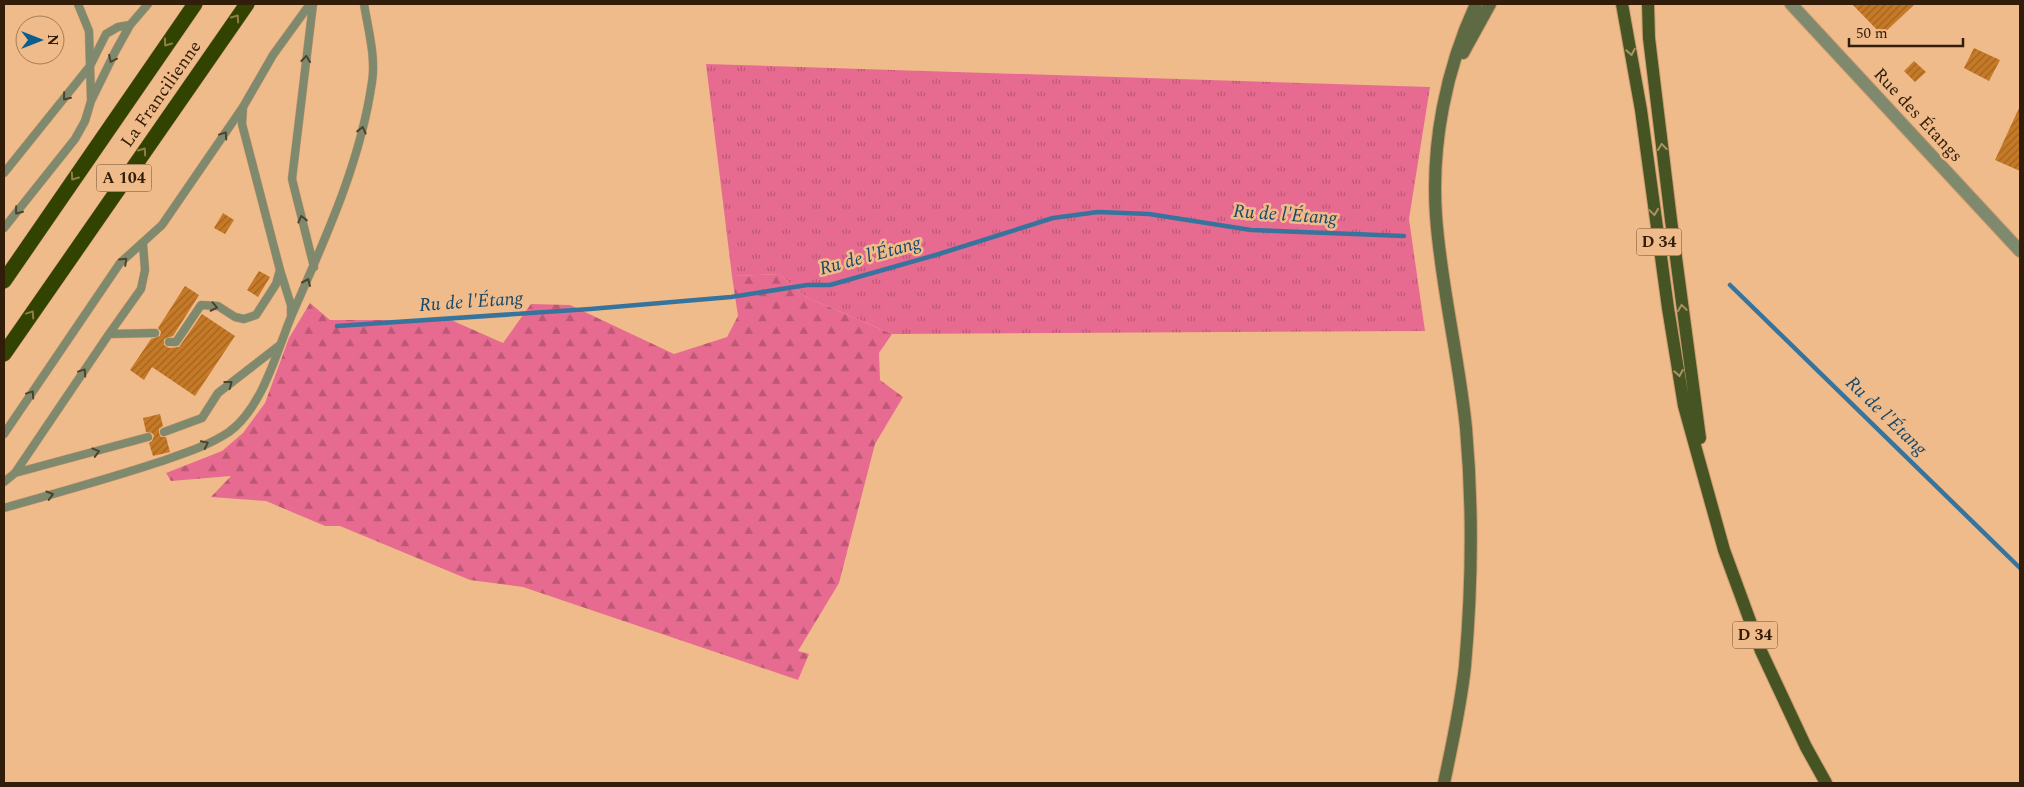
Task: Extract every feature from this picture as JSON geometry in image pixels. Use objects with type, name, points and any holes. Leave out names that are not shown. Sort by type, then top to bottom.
[{"type":"highway","name":"La Francilienne","points":[[4,281],[195,4]]},
{"type":"highway","name":"La Francilienne","points":[[4,354],[246,4]]},
{"type":"main road","points":[[1444,783],[1465,668],[1470,584],[1471,499],[1466,426],[1440,258],[1435,178],[1439,126],[1450,78],[1463,32],[1476,4]]},
{"type":"main road","points":[[1450,78],[1490,4]]},
{"type":"main road","name":"D 34","points":[[1622,4],[1641,110],[1668,308],[1683,396],[1724,550],[1761,651],[1806,748],[1826,783]]},
{"type":"main road","name":"D 34","points":[[1648,4],[1649,38],[1705,478]]},
{"type":"street","name":"Rue des Étangs","points":[[1791,4],[2020,251]]},
{"type":"lane","points":[[78,4],[89,31],[91,101]]},
{"type":"lane","points":[[4,228],[75,139],[85,121],[91,101],[130,25],[148,4]]},
{"type":"lane","points":[[4,434],[120,262],[143,244],[162,225],[243,107],[273,55],[311,4]]},
{"type":"lane","points":[[311,4],[292,179],[314,266]]},
{"type":"lane","points":[[4,508],[143,467],[189,451],[227,433],[237,425],[256,402],[314,266],[347,182],[368,105],[374,63],[364,4]]},
{"type":"lane","points":[[4,173],[90,66],[106,34],[118,26],[130,25]]},
{"type":"lane","points":[[243,107],[242,124],[291,306],[291,319]]},
{"type":"lane","points":[[4,482],[14,473],[108,334],[141,289],[145,270],[143,244]]},
{"type":"lane","points":[[169,342],[176,342],[201,305],[218,306],[235,317],[244,319],[256,316],[276,284],[280,270]]},
{"type":"lane","points":[[108,334],[155,333]]},
{"type":"lane","points":[[164,432],[202,418],[218,393],[281,345]]},
{"type":"lane","points":[[14,473],[148,437]]},
{"type":"green space","points":[[706,64],[1430,87],[1409,219],[1425,331],[892,334],[806,297],[779,274],[732,276]]},
{"type":"green space","points":[[779,274],[806,297],[892,334],[879,353],[880,380],[903,397],[875,444],[839,583],[798,651],[809,654],[798,680],[523,587],[470,580],[340,526],[325,526],[266,501],[211,497],[231,476],[171,481],[166,473],[222,451],[243,433],[265,403],[289,338],[310,303],[330,320],[451,320],[503,343],[531,304],[570,305],[674,354],[727,337],[738,316],[732,276]]},
{"type":"building","points":[[1852,4],[1915,4],[1882,35]]},
{"type":"building","points":[[1974,48],[2000,60],[1989,81],[1964,68]]},
{"type":"building","points":[[1914,61],[1926,72],[1915,82],[1904,71]]},
{"type":"building","points":[[2020,106],[2020,171],[1995,160]]},
{"type":"building","points":[[223,213],[234,220],[225,234],[214,228]]},
{"type":"building","points":[[259,271],[270,277],[258,297],[247,290]]},
{"type":"building","points":[[185,286],[199,295],[173,336],[164,339],[164,345],[169,348],[179,347],[202,314],[235,336],[195,396],[152,367],[144,380],[130,370],[151,339],[160,336],[161,332],[158,328]]},
{"type":"building","points":[[160,414],[163,426],[159,429],[159,433],[161,437],[166,437],[170,452],[153,456],[149,443],[154,436],[152,433],[146,432],[143,418]]},
{"type":"waterway","name":"Ru de l'Étang","points":[[337,326],[590,309],[731,297],[807,285],[830,285],[939,254],[1053,218],[1098,212],[1149,214],[1251,230],[1404,236]]},
{"type":"waterway","name":"Ru de l'Étang","points":[[1730,285],[2020,568]]}]
